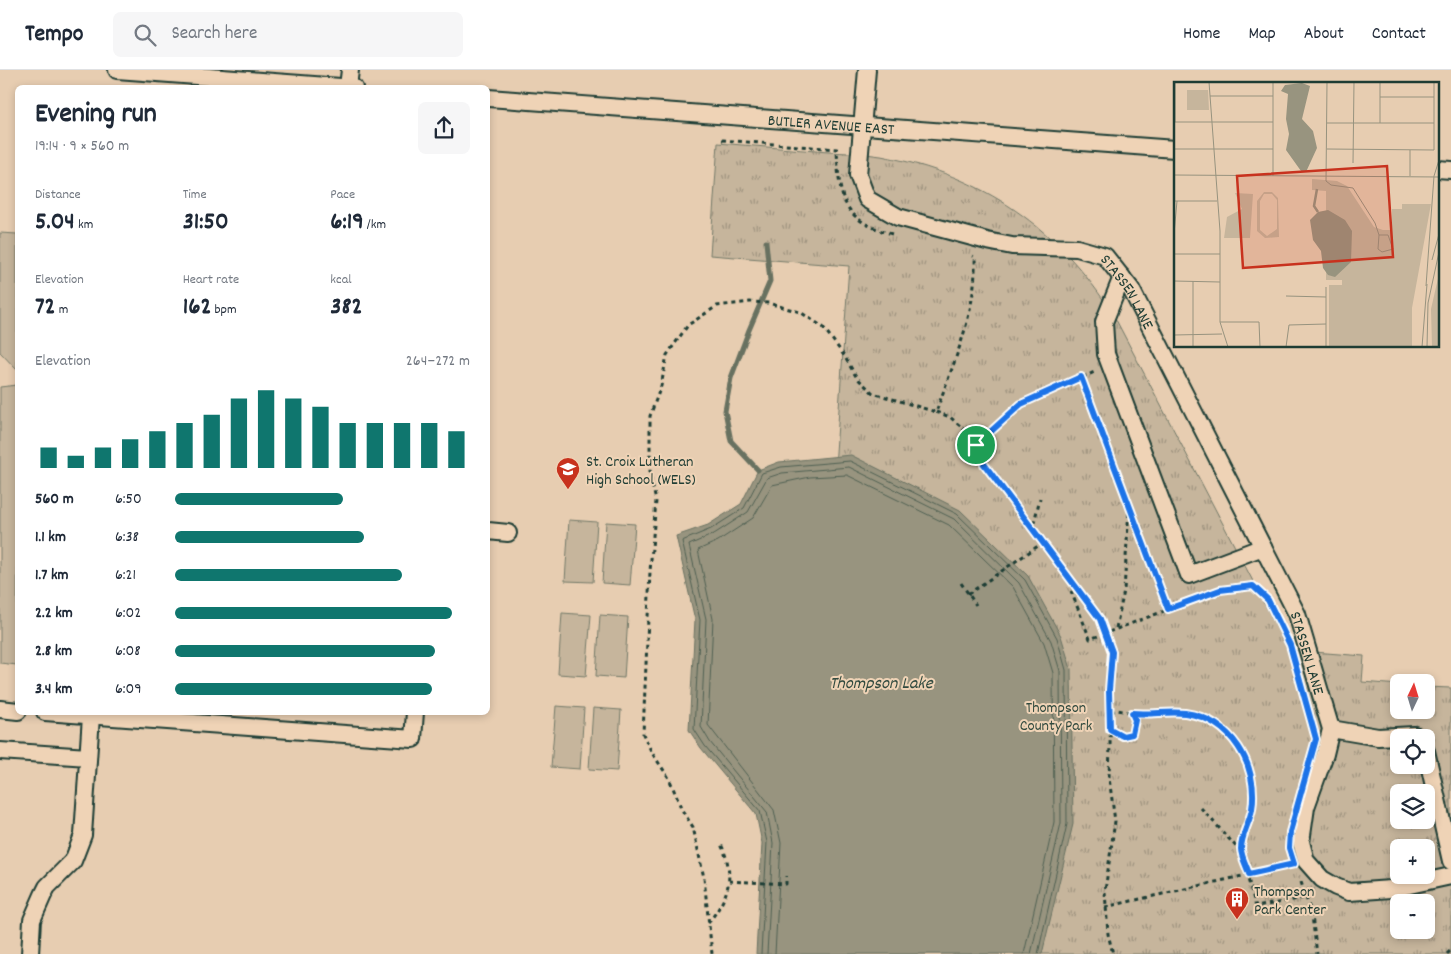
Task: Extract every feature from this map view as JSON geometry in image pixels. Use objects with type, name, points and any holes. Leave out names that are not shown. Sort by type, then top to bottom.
[{"type":"street","points":[[117,70],[321,85]]},
{"type":"street","points":[[348,85],[350,70]]},
{"type":"street","name":"STASSEN LANE","points":[[867,70],[858,175],[868,198],[898,217],[1012,246],[1077,248],[1105,256],[1131,289],[1297,614],[1331,729],[1325,754],[1306,807],[1302,842],[1306,860],[1322,879],[1349,892],[1392,889],[1451,876]]},
{"type":"street","name":"BUTLER AVENUE EAST","points":[[490,98],[1174,149]]},
{"type":"street","points":[[1438,169],[1451,170]]},
{"type":"street","points":[[1122,277],[1104,322],[1106,354],[1188,575],[1263,547]]},
{"type":"street","points":[[490,531],[508,533]]},
{"type":"street","points":[[0,709],[15,710]]},
{"type":"street","points":[[79,715],[413,738],[415,715]]},
{"type":"street","points":[[30,954],[32,920],[39,903],[47,887],[73,861],[84,835],[90,716]]},
{"type":"street","points":[[1331,729],[1378,737],[1390,736]]},
{"type":"street","points":[[0,751],[88,757]]},
{"type":"street","points":[[1431,774],[1451,860]]},
{"type":"path","points":[[722,140],[837,149],[838,186],[852,215],[874,229],[901,236]]},
{"type":"path","points":[[936,412],[972,309],[976,282],[975,257],[966,254]]},
{"type":"path","points":[[712,954],[704,878],[693,826],[682,810],[669,778],[652,753],[643,734],[650,571],[656,501],[650,475],[650,416],[661,386],[668,355],[688,325],[717,306],[750,302],[768,303],[800,312],[823,327],[857,378],[873,393],[936,412],[956,422],[968,433],[976,445],[984,464],[1041,544],[1100,619],[1112,652],[1109,690],[1111,712],[1109,778],[1115,821],[1105,891],[1105,907],[1112,954]]},
{"type":"path","points":[[976,445],[1021,404],[1110,366]]},
{"type":"path","points":[[1081,377],[1168,609]]},
{"type":"path","points":[[1032,531],[1040,498]]},
{"type":"path","points":[[1115,628],[1124,591],[1129,505]]},
{"type":"path","points":[[968,594],[1041,544]]},
{"type":"path","points":[[961,583],[976,605]]},
{"type":"path","points":[[1071,591],[1090,639],[1220,590],[1253,586],[1268,600],[1286,638]]},
{"type":"path","points":[[1111,712],[1117,710],[1132,713],[1188,713],[1218,725],[1231,736],[1243,753],[1250,771],[1254,792],[1252,811],[1240,851]]},
{"type":"path","points":[[1110,729],[1123,736],[1132,734],[1135,720],[1132,713]]},
{"type":"path","points":[[1201,808],[1240,851],[1249,874],[1256,908],[1308,897]]},
{"type":"path","points":[[708,923],[720,908],[729,881],[729,864],[721,844]]},
{"type":"path","points":[[1105,907],[1294,864],[1291,856]]},
{"type":"path","points":[[729,881],[786,884],[786,876]]},
{"type":"path","points":[[1301,881],[1308,897],[1317,954]]},
{"type":"path","points":[[1447,954],[1451,950]]},
{"type":"green space","name":"Thompson County Park","points":[[718,143],[868,154],[918,165],[953,177],[985,192],[1015,210],[1043,232],[1069,257],[1114,316],[1289,650],[1364,656],[1362,682],[1390,684],[1390,719],[1435,719],[1435,687],[1451,688],[1451,954],[801,954],[849,266],[710,255]]},
{"type":"green space","points":[[0,233],[15,234],[15,368],[0,352]]},
{"type":"green space","points":[[15,385],[15,665],[0,663],[0,387]]},
{"type":"green space","points":[[569,520],[597,522],[593,582],[565,581]]},
{"type":"green space","points":[[606,522],[635,524],[630,585],[602,583]]},
{"type":"green space","points":[[562,613],[591,615],[586,676],[558,674]]},
{"type":"green space","points":[[600,615],[628,617],[624,678],[596,676]]},
{"type":"green space","points":[[556,706],[584,708],[580,769],[551,767]]},
{"type":"green space","points":[[593,708],[621,710],[617,771],[589,769]]},
{"type":"water","name":"Thompson Lake","points":[[851,455],[960,510],[1028,576],[1061,636],[1071,669],[1073,824],[1042,954],[756,954],[762,843],[756,814],[701,748],[689,730],[695,620],[676,536],[708,525],[741,504],[758,470],[779,462]]},
{"type":"waterway","points":[[758,470],[731,441],[725,411],[731,378],[770,281],[766,242]]},
{"type":"place","name":"St. Croix Lutheran High School (WELS)","points":[[568,490]]},
{"type":"place","name":"Thompson Park Center","points":[[1237,920]]},
{"type":"route","points":[[1081,377],[1168,609],[1220,590],[1230,590],[1245,585],[1253,586],[1262,592],[1268,600],[1290,645],[1316,739],[1290,832],[1289,848],[1294,864],[1249,874],[1240,851],[1252,811],[1254,792],[1250,771],[1243,753],[1231,736],[1218,725],[1188,713],[1132,713],[1135,720],[1132,734],[1123,736],[1116,734],[1110,729],[1109,690],[1112,652],[1100,619],[1000,489],[984,464],[976,445],[1021,404],[1081,377]]}]
